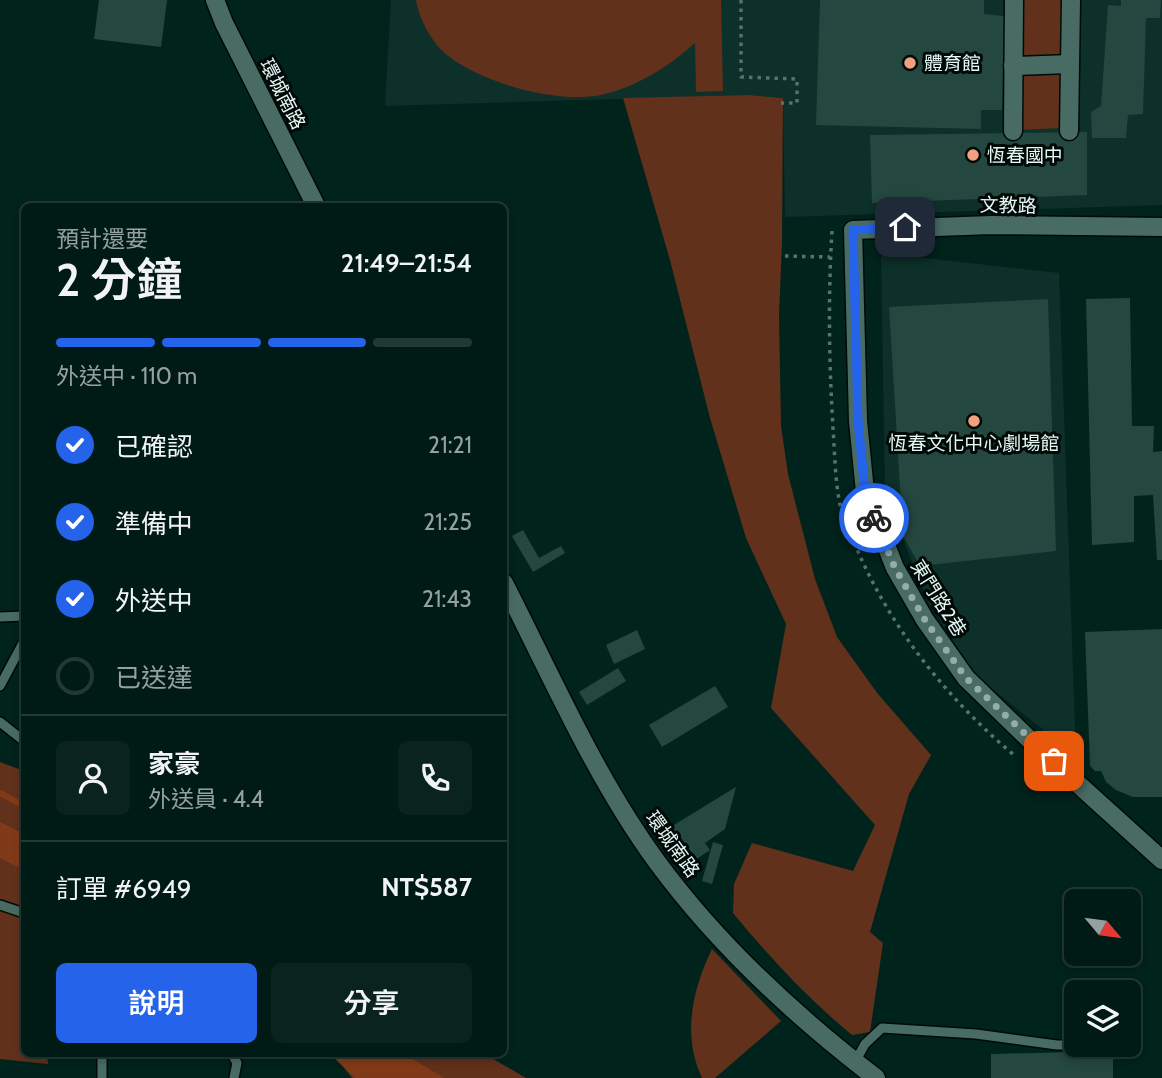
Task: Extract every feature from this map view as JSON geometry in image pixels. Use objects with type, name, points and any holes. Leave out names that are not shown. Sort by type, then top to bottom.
[{"type":"street","name":"環城南路","points":[[215,0],[314,203]]},
{"type":"street","points":[[1013,131],[1014,0]]},
{"type":"street","points":[[1069,131],[1071,0]]},
{"type":"street","points":[[1013,66],[1070,64]]},
{"type":"street","name":"文教路","points":[[853,230],[992,225],[1162,227]]},
{"type":"street","name":"東門路2巷","points":[[853,230],[858,421],[865,492],[895,568],[925,620],[966,678],[1162,860]]},
{"type":"street","name":"環城南路","points":[[507,589],[614,797],[657,862],[709,925],[762,981],[876,1078]]},
{"type":"lane","points":[[0,617],[21,616]]},
{"type":"lane","points":[[0,686],[21,647]]},
{"type":"lane","points":[[0,722],[21,739]]},
{"type":"lane","points":[[0,905],[21,912]]},
{"type":"lane","points":[[855,1062],[865,1044],[882,1028],[937,1030],[1064,1045]]},
{"type":"lane","points":[[102,1057],[103,1078]]},
{"type":"lane","points":[[234,1057],[237,1063],[234,1078]]},
{"type":"path","points":[[741,0],[741,77],[797,79],[797,103],[781,103]]},
{"type":"path","points":[[853,230],[832,231],[830,257],[831,396],[836,476],[843,518],[867,573],[902,633],[973,718],[1023,763]]},
{"type":"path","points":[[785,256],[830,257]]},
{"type":"shaded area","name":"恆春國中","points":[[391,0],[1162,0],[1162,205],[785,217],[783,98],[748,95],[385,106]]},
{"type":"shaded area","points":[[416,0],[721,0],[723,91],[696,92],[695,43],[651,75],[627,87],[601,95],[563,96],[521,89],[480,74],[447,55],[427,30]]},
{"type":"shaded area","points":[[1021,0],[1063,0],[1063,57],[1021,58]]},
{"type":"shaded area","points":[[1021,72],[1063,72],[1063,128],[1018,130]]},
{"type":"shaded area","points":[[748,95],[783,98],[779,316],[781,426],[788,474],[815,579],[837,637],[878,694],[931,755],[909,794],[870,932],[883,943],[870,1032],[852,1035],[790,977],[733,913],[734,884],[752,843],[853,871],[875,825],[771,708],[786,624],[746,538],[710,418],[670,260],[623,98]]},
{"type":"shaded area","points":[[881,253],[1059,273],[1076,756],[976,676],[928,602],[885,494]]},
{"type":"shaded area","points":[[0,762],[21,770],[21,1057],[47,1057],[48,1064],[0,1059]]},
{"type":"shaded area","points":[[0,822],[21,832],[21,868],[0,858]]},
{"type":"shaded area","points":[[712,949],[781,1021],[715,1078],[702,1078],[692,1046],[692,1013],[699,981]]},
{"type":"shaded area","points":[[333,1057],[409,1057],[444,1078],[355,1078]]},
{"type":"shaded area","points":[[335,1057],[490,1057],[526,1078],[352,1078]]},
{"type":"building","points":[[99,0],[167,0],[161,47],[94,39]]},
{"type":"building","name":"體育館","points":[[820,0],[984,0],[984,14],[1004,16],[1002,110],[981,110],[981,129],[816,125]]},
{"type":"building","points":[[1121,0],[1161,0],[1160,18],[1146,18],[1143,114],[1128,115],[1126,138],[1092,138],[1091,112],[1101,106],[1108,5],[1121,6]]},
{"type":"building","points":[[1087,132],[1087,195],[872,203],[870,135]]},
{"type":"building","points":[[1130,298],[1132,426],[1154,426],[1153,452],[1162,451],[1162,560],[1157,560],[1153,495],[1134,496],[1134,542],[1092,545],[1086,299]]},
{"type":"building","name":"恆春文化中心劇場館","points":[[1048,299],[1056,551],[920,566],[903,536],[889,307]]},
{"type":"building","points":[[523,530],[539,558],[561,546],[565,553],[533,572],[512,536]]},
{"type":"building","points":[[1162,629],[1162,797],[1133,797],[1116,790],[1106,782],[1101,771],[1095,771],[1090,766],[1085,632]]},
{"type":"building","points":[[637,630],[645,649],[614,664],[606,645]]},
{"type":"building","points":[[618,668],[626,681],[587,705],[579,692]]},
{"type":"building","points":[[715,686],[728,707],[662,747],[649,725]]},
{"type":"building","points":[[736,787],[725,829],[705,843],[710,850],[688,868],[664,831]]},
{"type":"building","points":[[713,842],[723,845],[712,884],[702,881]]},
{"type":"building","points":[[1064,1052],[1064,1057],[1113,1057],[1113,1078],[991,1078],[991,1054]]},
{"type":"waterway","points":[[0,793],[21,804]]},
{"type":"way so far","points":[[874,518],[895,568],[925,620],[966,678],[1054,761]]},
{"type":"place","name":"體育館","points":[[910,63]]},
{"type":"place","name":"恆春國中","points":[[973,155]]},
{"type":"place","name":"恆春文化中心劇場館","points":[[974,421]]},
{"type":"route","points":[[874,518],[865,492],[858,421],[853,230],[905,227]]}]
